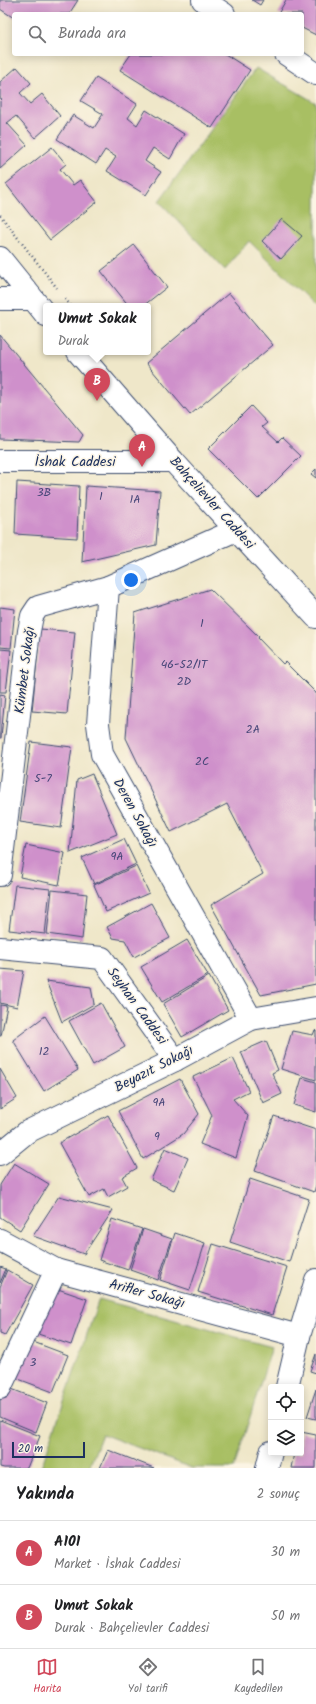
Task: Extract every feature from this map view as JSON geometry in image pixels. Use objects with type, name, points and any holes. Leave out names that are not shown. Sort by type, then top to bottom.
[{"type":"street","points":[[203,0],[221,12]]},
{"type":"street","points":[[289,56],[316,74]]},
{"type":"street","points":[[0,258],[43,311]]},
{"type":"street","points":[[0,299],[32,298]]},
{"type":"street","name":"Bahçelievler Caddesi","points":[[81,355],[173,461],[316,617]]},
{"type":"street","name":"İshak Caddesi","points":[[0,461],[173,461]]},
{"type":"street","name":"Kümbet Sokağı","points":[[0,875],[32,616],[38,607],[108,587],[236,530]]},
{"type":"street","name":"Deren Sokağı","points":[[108,587],[98,724],[102,754],[251,1019]]},
{"type":"street","name":"Seyhan Caddesi","points":[[0,948],[102,958],[175,1060]]},
{"type":"street","name":"Beyazıt Sokağı","points":[[0,1154],[27,1132],[175,1060],[251,1019],[316,1008]]},
{"type":"street","name":"Arifler Sokağı","points":[[0,1240],[56,1270],[299,1336]]},
{"type":"street","points":[[0,1388],[56,1270]]},
{"type":"street","points":[[287,1384],[299,1336],[312,1306],[316,1280]]},
{"type":"street","points":[[267,1468],[270,1456]]},
{"type":"path","points":[[0,216],[69,303]]},
{"type":"green space","points":[[256,68],[316,103],[316,308],[249,241],[225,270],[159,201]]},
{"type":"green space","points":[[99,1299],[272,1347],[234,1468],[192,1468],[102,1434],[89,1468],[41,1468]]},
{"type":"building","points":[[0,0],[78,0],[70,12],[12,12],[12,17],[0,9]]},
{"type":"building","points":[[252,0],[263,0],[260,5]]},
{"type":"building","points":[[286,0],[316,0],[316,35],[304,29],[304,12],[279,12]]},
{"type":"building","points":[[130,56],[228,56],[250,70],[212,128],[120,70]]},
{"type":"building","points":[[17,67],[31,83],[20,93],[30,104],[42,94],[60,116],[35,138],[16,116],[7,123],[27,145],[0,169],[0,101],[2,99],[0,98],[0,82]]},
{"type":"building","points":[[96,78],[137,104],[128,118],[137,125],[146,110],[184,134],[170,159],[153,148],[145,161],[161,172],[146,195],[107,171],[116,157],[105,150],[96,164],[57,139],[73,115],[94,128],[103,114],[81,101]]},
{"type":"building","points":[[52,147],[66,164],[60,169],[73,185],[80,180],[97,202],[50,240],[6,184]]},
{"type":"building","points":[[282,219],[302,236],[281,259],[262,241]]},
{"type":"building","points":[[134,245],[167,287],[147,303],[127,303],[101,271]]},
{"type":"building","points":[[229,293],[273,345],[190,415],[146,363]]},
{"type":"building","points":[[0,335],[83,435],[79,442],[0,439]]},
{"type":"building","points":[[251,406],[267,423],[262,427],[278,442],[282,438],[301,456],[258,499],[208,449]]},
{"type":"building","points":[[316,469],[316,478],[311,474]]},
{"type":"building","points":[[17,482],[79,486],[77,538],[15,534]]},
{"type":"building","points":[[86,486],[160,491],[156,545],[82,562]]},
{"type":"building","points":[[210,589],[259,637],[258,638],[283,664],[285,662],[316,693],[316,984],[261,995],[211,905],[263,874],[227,804],[171,832],[126,738],[135,613]]},
{"type":"building","points":[[0,607],[15,609],[11,648],[0,647]]},
{"type":"building","points":[[40,629],[75,632],[67,714],[32,711]]},
{"type":"building","points":[[0,649],[11,650],[6,692],[0,692]]},
{"type":"building","points":[[0,694],[5,695],[1,738],[0,738]]},
{"type":"building","points":[[31,742],[72,747],[61,828],[20,822]]},
{"type":"building","points":[[92,774],[117,834],[70,853],[77,780]]},
{"type":"building","points":[[124,839],[136,864],[94,884],[82,858]]},
{"type":"building","points":[[26,845],[65,853],[59,885],[20,877]]},
{"type":"building","points":[[136,866],[149,893],[106,912],[94,885]]},
{"type":"building","points":[[15,885],[50,889],[45,934],[9,930]]},
{"type":"building","points":[[52,890],[87,894],[82,939],[47,934]]},
{"type":"building","points":[[151,903],[170,938],[134,957],[125,940],[113,938],[107,927]]},
{"type":"building","points":[[187,940],[208,975],[162,1002],[141,967]]},
{"type":"building","points":[[0,969],[24,971],[17,1007],[0,1003]]},
{"type":"building","points":[[209,976],[228,1010],[182,1037],[163,1004]]},
{"type":"building","points":[[46,981],[91,987],[94,1004],[62,1022]]},
{"type":"building","points":[[101,1003],[125,1047],[93,1065],[69,1021]]},
{"type":"building","points":[[0,1005],[7,1006],[1,1036],[0,1036]]},
{"type":"building","points":[[45,1016],[78,1070],[44,1091],[13,1040]]},
{"type":"building","points":[[315,1030],[316,1080],[281,1069],[292,1031],[313,1035]]},
{"type":"building","points":[[266,1041],[278,1070],[272,1073],[282,1094],[263,1103],[241,1052]]},
{"type":"building","points":[[233,1058],[249,1091],[233,1099],[248,1116],[236,1158],[200,1144],[212,1115],[193,1077]]},
{"type":"building","points":[[0,1069],[17,1098],[0,1109]]},
{"type":"building","points":[[302,1078],[316,1082],[316,1112],[294,1105]]},
{"type":"building","points":[[180,1079],[199,1114],[183,1134],[143,1159],[118,1111]]},
{"type":"building","points":[[108,1115],[137,1168],[122,1177],[127,1186],[108,1197],[104,1189],[89,1197],[59,1143]]},
{"type":"building","points":[[274,1116],[316,1130],[316,1185],[314,1192],[255,1171]]},
{"type":"building","points":[[165,1148],[188,1158],[174,1190],[151,1180]]},
{"type":"building","points":[[14,1163],[49,1184],[20,1230],[0,1217],[0,1185]]},
{"type":"building","points":[[250,1179],[309,1199],[289,1262],[230,1242]]},
{"type":"building","points":[[59,1196],[113,1210],[84,1254],[33,1236]]},
{"type":"building","points":[[112,1219],[142,1229],[128,1270],[99,1260]]},
{"type":"building","points":[[143,1229],[172,1239],[158,1280],[130,1270]]},
{"type":"building","points":[[175,1233],[205,1243],[190,1290],[160,1280]]},
{"type":"building","points":[[213,1244],[287,1267],[272,1315],[198,1292]]},
{"type":"building","points":[[0,1267],[6,1269],[0,1283]]},
{"type":"building","points":[[7,1270],[33,1285],[5,1335],[0,1333],[0,1287]]},
{"type":"building","points":[[55,1288],[87,1299],[71,1345],[35,1333]]},
{"type":"building","points":[[28,1340],[68,1355],[53,1392],[13,1377]]},
{"type":"building","points":[[316,1354],[316,1373],[310,1371]]},
{"type":"building","points":[[4,1386],[47,1403],[36,1432],[0,1417],[0,1395]]},
{"type":"building","points":[[316,1389],[316,1419],[307,1417]]},
{"type":"building","points":[[0,1420],[40,1436],[27,1468],[0,1467]]},
{"type":"building","points":[[304,1433],[316,1435],[316,1468],[291,1468],[293,1456],[304,1456]]},
{"type":"building","points":[[108,1450],[154,1468],[100,1468]]},
{"type":"place","name":"Umut Sokak","points":[[97,401]]},
{"type":"place","name":"A101","points":[[142,467]]}]
